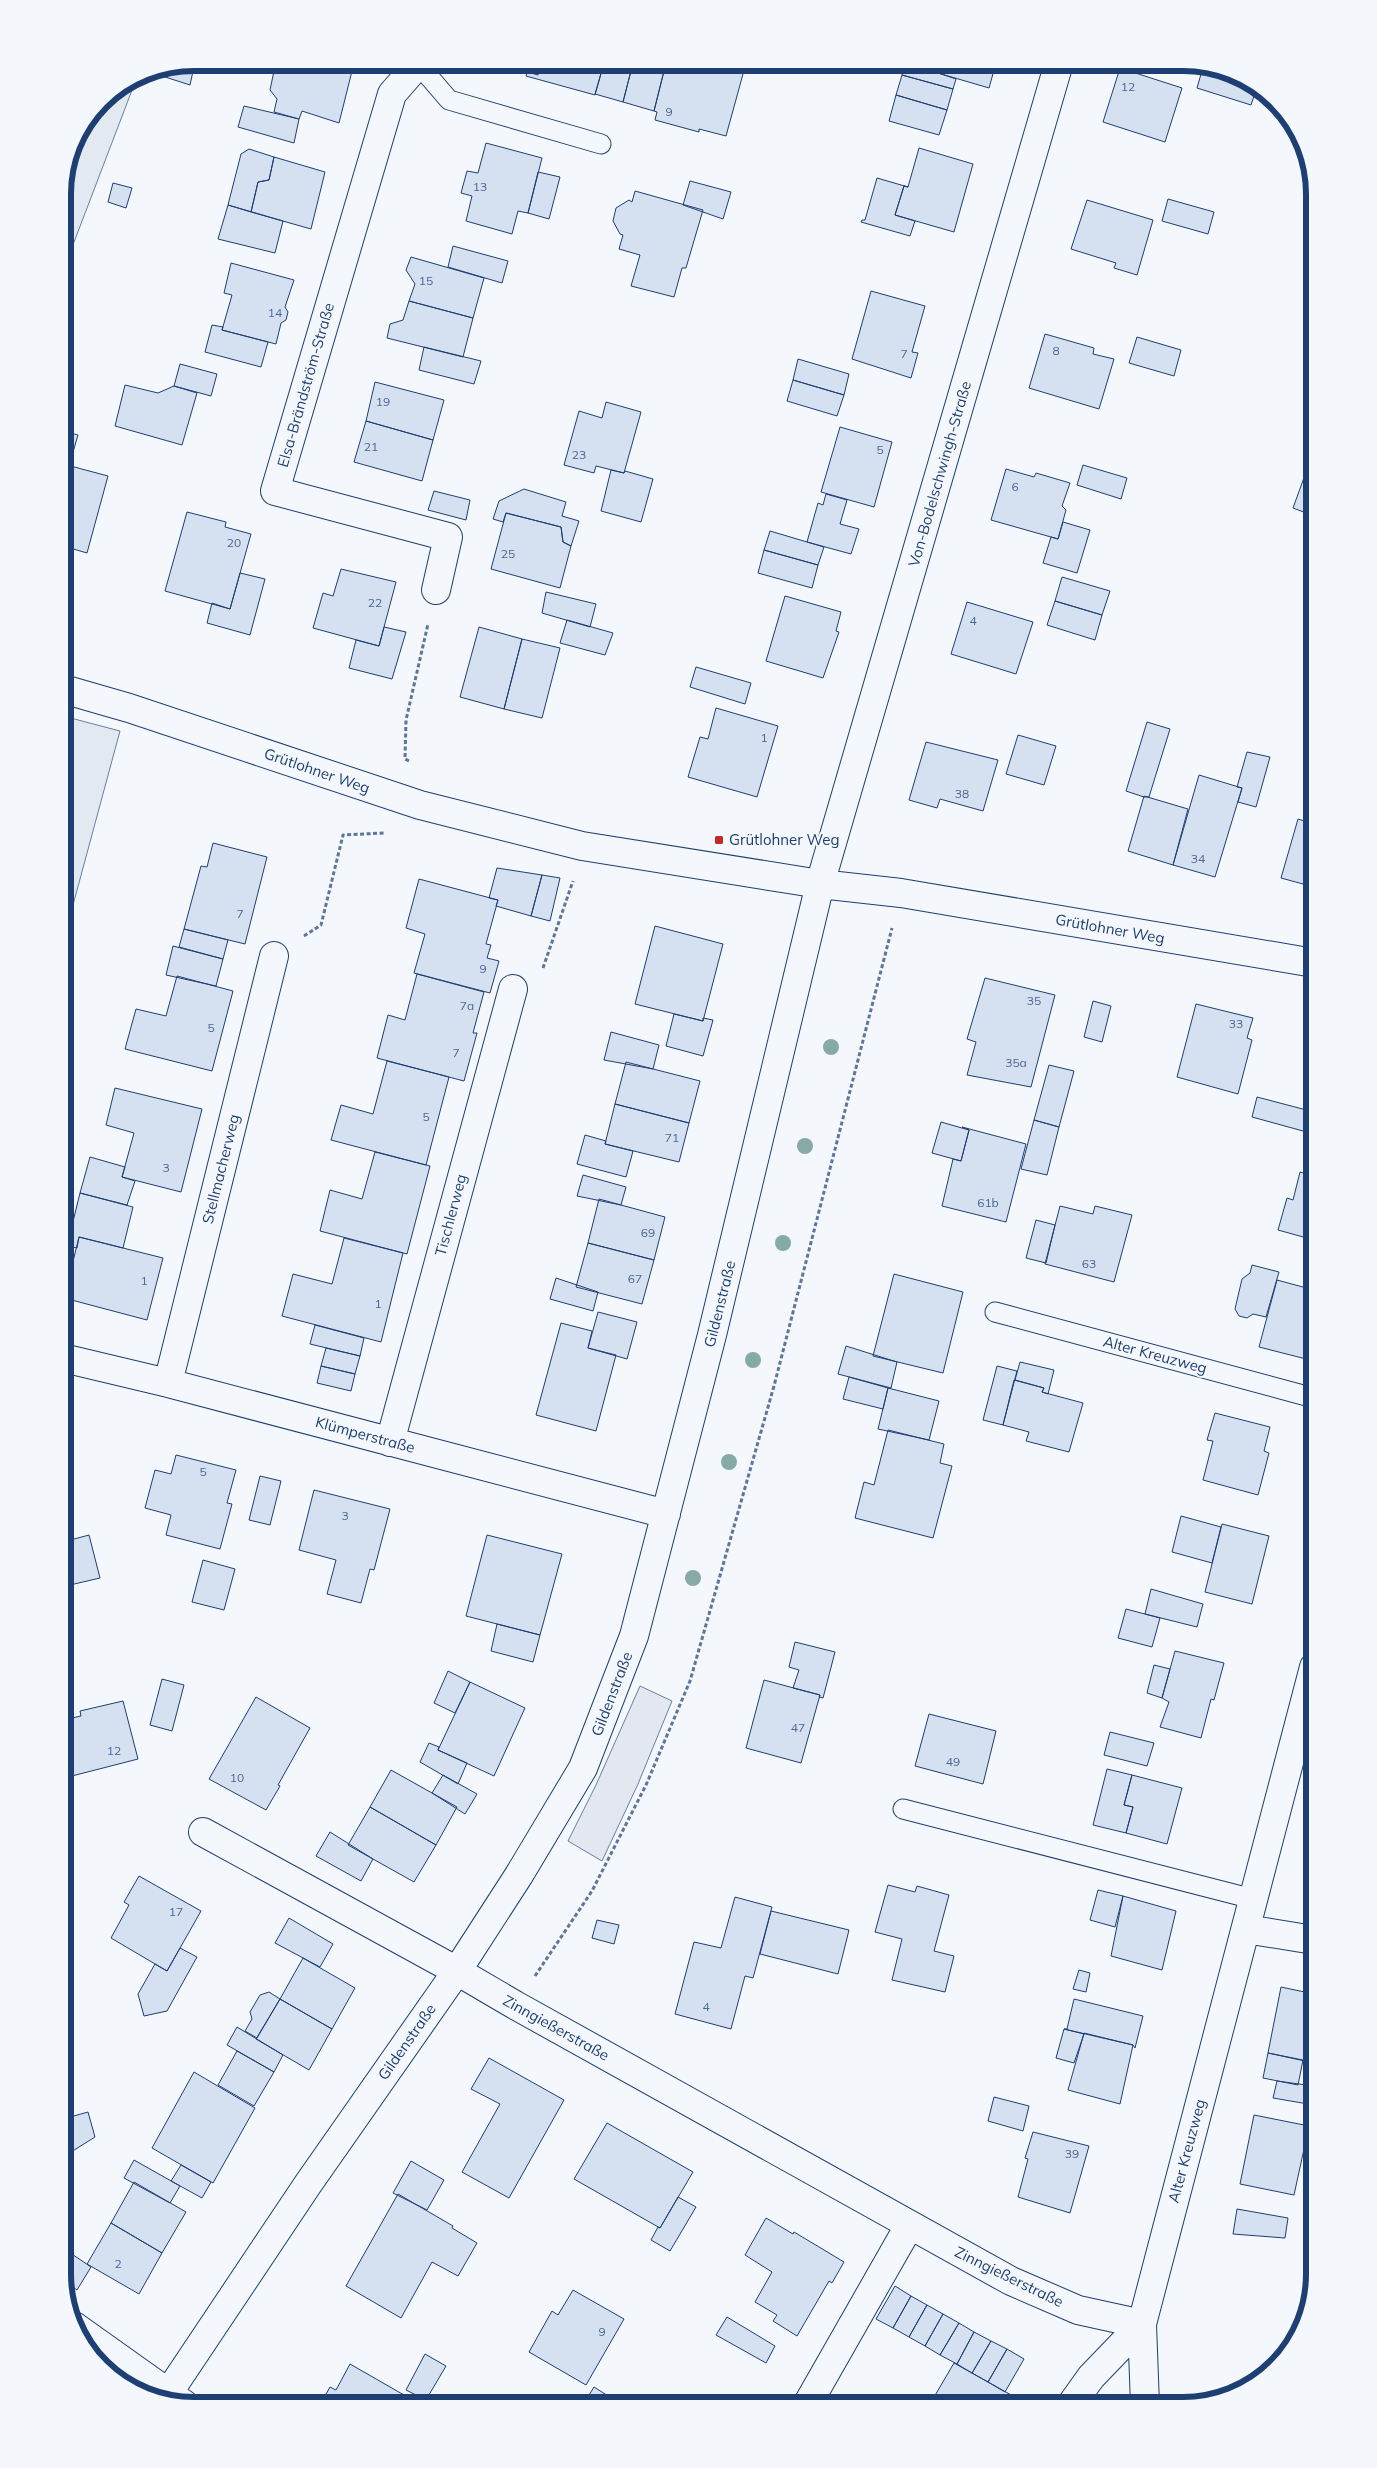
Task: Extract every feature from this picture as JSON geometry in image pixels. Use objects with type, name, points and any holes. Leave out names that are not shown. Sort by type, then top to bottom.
[{"type":"street","name":"Elsa-Brändström-Straße","points":[[411,71],[392,94],[275,491],[448,537],[436,590]]},
{"type":"street","name":"Von-Bodelschwingh-Straße","points":[[820,884],[1056,72]]},
{"type":"street","name":"Grütlohner Weg","points":[[72,692],[129,708],[420,806],[582,846],[820,884],[901,894],[1306,963]]},
{"type":"street","name":"Gildenstraße","points":[[175,2394],[308,2184],[457,1970],[519,1875],[582,1768],[634,1636],[715,1326],[820,884]]},
{"type":"street","name":"Stellmacherweg","points":[[168,1383],[274,956]]},
{"type":"street","name":"Tischlerweg","points":[[390,1442],[513,989]]},
{"type":"street","name":"Klümperstraße","points":[[71,1360],[168,1383],[666,1514]]},
{"type":"street","name":"Alter Kreuzweg","points":[[1145,2397],[1142,2324],[1306,1697]]},
{"type":"street","name":"Zinngießerstraße","points":[[203,1832],[457,1970],[515,2005],[909,2226],[1011,2281],[1078,2310],[1142,2324]]},
{"type":"street","points":[[1246,1929],[1306,1939]]},
{"type":"street","points":[[812,2397],[909,2226]]},
{"type":"street","points":[[1077,2397],[1090,2377],[1142,2324]]},
{"type":"street","points":[[90,2338],[162,2392]]},
{"type":"lane","name":"Elsa-Brändström-Straße","points":[[425,71],[449,100],[601,144]]},
{"type":"lane","name":"Alter Kreuzweg","points":[[995,1312],[1306,1396]]},
{"type":"lane","points":[[903,1809],[1253,1899]]},
{"type":"path","points":[[412,762],[405,759],[406,720],[436,590]]},
{"type":"path","points":[[274,956],[321,925],[343,834],[414,832],[420,806]]},
{"type":"path","points":[[513,989],[540,975],[568,898],[582,846]]},
{"type":"path","points":[[515,2005],[592,1891],[646,1785],[690,1681],[774,1386],[901,894]]},
{"type":"shaded area","points":[[133,88],[72,247],[72,179],[81,147],[92,126],[107,107]]},
{"type":"shaded area","points":[[72,718],[120,731],[72,910]]},
{"type":"shaded area","points":[[640,1686],[672,1701],[638,1784],[602,1861],[568,1841],[596,1785]]},
{"type":"building","points":[[193,71],[190,85],[162,76]]},
{"type":"building","points":[[274,71],[352,71],[339,123],[302,111],[299,119],[274,112],[277,99],[270,90]]},
{"type":"building","points":[[539,71],[602,71],[595,95],[526,76],[527,72],[538,75]]},
{"type":"building","points":[[602,71],[631,71],[623,102],[595,94]]},
{"type":"building","points":[[631,71],[664,71],[654,111],[623,102]]},
{"type":"building","points":[[664,71],[744,72],[726,136],[699,129],[699,132],[655,120],[657,112],[654,111]]},
{"type":"building","points":[[903,72],[938,72],[956,79],[953,89],[902,75]]},
{"type":"building","points":[[938,72],[994,72],[989,88]]},
{"type":"building","points":[[1119,72],[1132,72],[1182,88],[1165,142],[1103,122]]},
{"type":"building","points":[[1201,73],[1222,78],[1237,84],[1254,95],[1251,105],[1197,88]]},
{"type":"building","points":[[902,75],[953,89],[947,110],[896,95]]},
{"type":"building","points":[[896,95],[947,110],[939,135],[889,121]]},
{"type":"building","points":[[244,106],[299,119],[294,143],[238,127]]},
{"type":"building","points":[[486,143],[542,158],[528,213],[518,211],[512,234],[466,221],[472,196],[461,193],[467,171],[478,173]]},
{"type":"building","points":[[919,148],[973,164],[954,232],[895,215],[904,186],[908,187]]},
{"type":"building","points":[[249,149],[274,157],[269,180],[258,182],[251,212],[228,205],[241,154]]},
{"type":"building","points":[[274,157],[325,172],[311,229],[251,212],[258,182],[269,180]]},
{"type":"building","points":[[538,172],[560,177],[549,219],[528,213]]},
{"type":"building","points":[[877,178],[908,187],[904,186],[895,215],[915,221],[910,236],[861,222],[865,220]]},
{"type":"building","points":[[690,181],[731,192],[723,219],[683,205]]},
{"type":"building","points":[[113,183],[132,188],[126,208],[108,202]]},
{"type":"building","points":[[635,191],[703,210],[686,268],[682,268],[674,297],[631,286],[640,255],[619,249],[623,235],[620,234],[613,221],[616,208],[629,200],[632,202]]},
{"type":"building","points":[[1168,199],[1214,212],[1208,234],[1162,221]]},
{"type":"building","points":[[1087,200],[1153,220],[1137,275],[1114,268],[1116,263],[1071,249]]},
{"type":"building","points":[[228,205],[283,221],[275,253],[218,239]]},
{"type":"building","points":[[453,246],[508,261],[502,283],[448,267]]},
{"type":"building","points":[[411,257],[484,278],[473,318],[409,301],[415,284],[406,270]]},
{"type":"building","points":[[231,263],[294,280],[285,307],[288,312],[286,320],[281,323],[276,344],[222,330],[232,295],[224,293]]},
{"type":"building","points":[[871,291],[925,306],[912,352],[918,353],[911,378],[852,359]]},
{"type":"building","points":[[409,301],[473,318],[463,357],[387,338],[390,324],[403,320]]},
{"type":"building","points":[[212,325],[223,327],[222,330],[268,342],[261,367],[205,352]]},
{"type":"building","points":[[1045,334],[1094,348],[1093,354],[1114,359],[1099,409],[1029,388]]},
{"type":"building","points":[[1137,337],[1181,350],[1174,376],[1129,363]]},
{"type":"building","points":[[424,347],[481,361],[474,384],[419,370]]},
{"type":"building","points":[[798,359],[849,374],[844,395],[793,380]]},
{"type":"building","points":[[180,364],[217,374],[211,396],[174,386]]},
{"type":"building","points":[[793,380],[844,395],[837,416],[787,401]]},
{"type":"building","points":[[375,382],[444,400],[433,440],[366,421]]},
{"type":"building","points":[[125,385],[158,393],[174,386],[197,393],[182,445],[115,426]]},
{"type":"building","points":[[606,402],[641,412],[624,473],[596,466],[594,473],[564,465],[579,411],[602,418]]},
{"type":"building","points":[[366,421],[433,440],[422,481],[354,462]]},
{"type":"building","points":[[840,427],[892,442],[874,507],[821,492]]},
{"type":"building","points":[[72,433],[78,435],[72,456]]},
{"type":"building","points":[[1083,465],[1127,478],[1121,499],[1077,485]]},
{"type":"building","points":[[72,466],[108,476],[87,553],[72,549]]},
{"type":"building","points":[[1006,469],[1034,477],[1036,473],[1070,483],[1062,506],[1066,510],[1058,539],[991,520]]},
{"type":"building","points":[[611,470],[624,473],[625,471],[653,479],[641,522],[601,511]]},
{"type":"building","points":[[1306,472],[1306,513],[1293,508]]},
{"type":"building","points":[[524,489],[566,502],[562,516],[579,521],[571,546],[563,542],[561,527],[506,513],[503,522],[493,519],[499,501]]},
{"type":"building","points":[[434,491],[470,500],[466,520],[428,510]]},
{"type":"building","points":[[826,494],[847,500],[840,524],[859,529],[851,554],[807,542],[818,503],[823,505]]},
{"type":"building","points":[[187,512],[226,522],[225,527],[251,534],[230,609],[165,591]]},
{"type":"building","points":[[506,513],[561,527],[563,542],[571,546],[560,588],[491,569]]},
{"type":"building","points":[[1063,522],[1090,530],[1077,573],[1043,563],[1051,537],[1058,539]]},
{"type":"building","points":[[770,531],[824,547],[818,565],[764,550]]},
{"type":"building","points":[[764,550],[818,565],[812,588],[758,573]]},
{"type":"building","points":[[341,569],[396,582],[379,646],[313,628],[323,593],[333,596]]},
{"type":"building","points":[[240,573],[265,579],[250,635],[207,623],[212,603],[230,609]]},
{"type":"building","points":[[1062,577],[1110,591],[1102,615],[1055,601]]},
{"type":"building","points":[[546,592],[596,604],[590,627],[542,613]]},
{"type":"building","points":[[785,596],[841,612],[836,631],[839,632],[823,678],[766,661]]},
{"type":"building","points":[[1055,601],[1102,615],[1095,640],[1047,625]]},
{"type":"building","points":[[967,602],[1033,622],[1016,674],[951,654]]},
{"type":"building","points":[[567,620],[613,633],[605,655],[560,643]]},
{"type":"building","points":[[384,627],[406,632],[392,679],[349,668],[356,640],[379,646]]},
{"type":"building","points":[[479,627],[522,639],[504,709],[460,697]]},
{"type":"building","points":[[522,639],[560,648],[542,718],[504,709]]},
{"type":"building","points":[[696,667],[751,683],[745,704],[690,687]]},
{"type":"building","points":[[716,708],[778,726],[757,797],[688,777],[700,737],[708,739]]},
{"type":"building","points":[[1147,722],[1170,729],[1149,797],[1144,797],[1126,791]]},
{"type":"building","points":[[1018,735],[1056,746],[1044,785],[1006,774]]},
{"type":"building","points":[[926,742],[998,760],[983,811],[940,799],[937,808],[909,800]]},
{"type":"building","points":[[1247,752],[1270,757],[1256,807],[1238,802],[1242,788],[1237,787]]},
{"type":"building","points":[[1199,775],[1242,788],[1215,877],[1173,865]]},
{"type":"building","points":[[1144,796],[1188,809],[1173,865],[1128,851]]},
{"type":"building","points":[[1298,819],[1306,822],[1306,885],[1281,878]]},
{"type":"building","points":[[213,843],[267,857],[245,944],[184,929],[201,866],[207,867]]},
{"type":"building","points":[[497,868],[542,875],[531,916],[496,906],[498,900],[489,898]]},
{"type":"building","points":[[542,875],[560,878],[550,921],[531,916]]},
{"type":"building","points":[[419,879],[498,900],[486,944],[491,945],[487,958],[499,961],[490,993],[414,973],[425,934],[406,928]]},
{"type":"building","points":[[655,926],[723,944],[703,1021],[635,1004]]},
{"type":"building","points":[[184,929],[228,940],[223,959],[179,947]]},
{"type":"building","points":[[173,946],[223,959],[216,986],[166,975]]},
{"type":"building","points":[[417,974],[484,992],[473,1033],[477,1033],[464,1081],[377,1058],[388,1015],[405,1020]]},
{"type":"building","points":[[177,976],[233,991],[212,1071],[125,1049],[136,1009],[166,1016]]},
{"type":"building","points":[[985,978],[1055,995],[1031,1087],[967,1075],[976,1042],[967,1039]]},
{"type":"building","points":[[1093,1001],[1111,1006],[1102,1042],[1084,1037]]},
{"type":"building","points":[[1196,1004],[1253,1018],[1247,1038],[1252,1040],[1238,1094],[1177,1077]]},
{"type":"building","points":[[674,1014],[703,1021],[703,1018],[713,1020],[703,1056],[666,1046]]},
{"type":"building","points":[[611,1032],[659,1045],[653,1069],[604,1060]]},
{"type":"building","points":[[387,1061],[449,1077],[426,1165],[331,1140],[341,1105],[373,1114]]},
{"type":"building","points":[[626,1062],[700,1081],[689,1123],[615,1104]]},
{"type":"building","points":[[1049,1065],[1074,1071],[1059,1127],[1034,1120]]},
{"type":"building","points":[[115,1088],[202,1109],[181,1192],[122,1177],[134,1133],[106,1125]]},
{"type":"building","points":[[1257,1097],[1306,1110],[1306,1132],[1252,1117]]},
{"type":"building","points":[[615,1104],[689,1123],[679,1162],[605,1144]]},
{"type":"building","points":[[1034,1120],[1059,1127],[1047,1175],[1021,1169]]},
{"type":"building","points":[[941,1122],[969,1130],[961,1161],[932,1153]]},
{"type":"building","points":[[962,1127],[1026,1144],[1006,1222],[942,1206],[953,1159],[961,1161],[969,1130]]},
{"type":"building","points":[[585,1135],[606,1141],[605,1144],[633,1151],[626,1177],[577,1164]]},
{"type":"building","points":[[375,1152],[430,1166],[407,1254],[320,1231],[330,1190],[362,1199]]},
{"type":"building","points":[[90,1157],[125,1167],[122,1177],[135,1181],[127,1205],[80,1193]]},
{"type":"building","points":[[1300,1172],[1306,1174],[1306,1238],[1278,1230],[1287,1198],[1293,1200]]},
{"type":"building","points":[[583,1175],[626,1187],[621,1205],[577,1196]]},
{"type":"building","points":[[80,1193],[133,1207],[123,1248],[79,1237],[77,1248],[71,1247],[72,1228]]},
{"type":"building","points":[[599,1199],[665,1217],[654,1260],[588,1243]]},
{"type":"building","points":[[1060,1206],[1093,1214],[1095,1206],[1132,1215],[1114,1282],[1045,1264]]},
{"type":"building","points":[[1036,1220],[1055,1225],[1046,1263],[1026,1258]]},
{"type":"building","points":[[79,1237],[163,1258],[147,1320],[71,1300],[71,1268]]},
{"type":"building","points":[[344,1238],[403,1253],[381,1342],[282,1316],[293,1274],[332,1284]]},
{"type":"building","points":[[588,1243],[654,1260],[642,1304],[576,1287]]},
{"type":"building","points":[[1252,1265],[1279,1272],[1266,1317],[1253,1314],[1247,1318],[1239,1316],[1235,1309],[1242,1279],[1250,1273]]},
{"type":"building","points":[[894,1274],[963,1292],[943,1373],[873,1356]]},
{"type":"building","points":[[556,1278],[598,1292],[593,1311],[550,1299]]},
{"type":"building","points":[[1277,1280],[1306,1288],[1306,1359],[1259,1347]]},
{"type":"building","points":[[598,1312],[637,1322],[627,1359],[588,1348]]},
{"type":"building","points":[[561,1323],[592,1331],[588,1348],[616,1355],[596,1431],[536,1415]]},
{"type":"building","points":[[315,1325],[364,1338],[360,1356],[310,1344]]},
{"type":"building","points":[[846,1346],[897,1362],[891,1388],[838,1374]]},
{"type":"building","points":[[326,1348],[360,1356],[355,1374],[321,1366]]},
{"type":"building","points":[[1020,1362],[1054,1370],[1048,1394],[1042,1392],[1044,1388],[1015,1380]]},
{"type":"building","points":[[321,1366],[355,1374],[351,1391],[317,1383]]},
{"type":"building","points":[[997,1366],[1017,1371],[1003,1425],[983,1420]]},
{"type":"building","points":[[849,1377],[888,1388],[883,1409],[843,1399]]},
{"type":"building","points":[[1014,1380],[1044,1388],[1042,1392],[1083,1403],[1069,1452],[1026,1441],[1029,1432],[1003,1425]]},
{"type":"building","points":[[888,1388],[939,1401],[929,1440],[878,1429]]},
{"type":"building","points":[[1215,1413],[1270,1427],[1264,1451],[1269,1453],[1258,1495],[1203,1480],[1213,1441],[1207,1440]]},
{"type":"building","points":[[888,1430],[944,1444],[940,1463],[952,1466],[933,1538],[855,1518],[864,1482],[874,1485]]},
{"type":"building","points":[[176,1455],[236,1470],[227,1503],[232,1504],[220,1549],[166,1535],[171,1515],[145,1508],[155,1470],[171,1474]]},
{"type":"building","points":[[260,1476],[281,1481],[270,1525],[249,1520]]},
{"type":"building","points":[[314,1490],[390,1509],[374,1570],[370,1569],[361,1603],[327,1594],[336,1560],[299,1550]]},
{"type":"building","points":[[1181,1516],[1221,1527],[1212,1563],[1172,1552]]},
{"type":"building","points":[[1222,1524],[1269,1536],[1252,1604],[1205,1592]]},
{"type":"building","points":[[89,1535],[100,1578],[71,1585],[71,1540]]},
{"type":"building","points":[[487,1535],[562,1554],[540,1635],[466,1616]]},
{"type":"building","points":[[203,1560],[235,1569],[224,1610],[192,1602]]},
{"type":"building","points":[[1151,1589],[1203,1604],[1197,1627],[1145,1614]]},
{"type":"building","points":[[1126,1609],[1160,1618],[1152,1647],[1118,1638]]},
{"type":"building","points":[[497,1624],[540,1635],[533,1662],[491,1651]]},
{"type":"building","points":[[795,1642],[835,1652],[823,1698],[819,1697],[820,1695],[793,1688],[799,1670],[789,1667]]},
{"type":"building","points":[[1175,1651],[1224,1663],[1214,1700],[1211,1699],[1201,1738],[1160,1727],[1169,1702],[1162,1698]]},
{"type":"building","points":[[1154,1665],[1170,1669],[1162,1698],[1147,1693]]},
{"type":"building","points":[[448,1671],[470,1682],[455,1713],[434,1703]]},
{"type":"building","points":[[162,1679],[184,1685],[172,1731],[150,1725]]},
{"type":"building","points":[[764,1680],[820,1695],[801,1763],[746,1748]]},
{"type":"building","points":[[470,1682],[525,1708],[494,1776],[438,1750]]},
{"type":"building","points":[[256,1697],[310,1728],[266,1810],[209,1779]]},
{"type":"building","points":[[123,1701],[138,1759],[71,1776],[71,1718],[81,1716],[80,1711]]},
{"type":"building","points":[[929,1714],[996,1731],[983,1784],[915,1766]]},
{"type":"building","points":[[1110,1732],[1154,1743],[1147,1766],[1104,1755]]},
{"type":"building","points":[[429,1743],[439,1747],[438,1750],[467,1763],[458,1784],[420,1762]]},
{"type":"building","points":[[1107,1769],[1132,1775],[1124,1805],[1133,1807],[1126,1833],[1093,1825]]},
{"type":"building","points":[[391,1770],[457,1807],[436,1845],[370,1807]]},
{"type":"building","points":[[443,1775],[477,1794],[465,1814],[432,1793]]},
{"type":"building","points":[[1132,1775],[1182,1788],[1167,1844],[1126,1833],[1133,1807],[1124,1805]]},
{"type":"building","points":[[370,1807],[436,1845],[414,1882],[348,1845]]},
{"type":"building","points":[[330,1832],[373,1859],[361,1881],[316,1856]]},
{"type":"building","points":[[139,1876],[201,1911],[167,1971],[111,1938],[129,1905],[124,1902]]},
{"type":"building","points":[[888,1885],[915,1892],[917,1886],[949,1895],[934,1951],[954,1956],[945,1992],[892,1980],[902,1939],[875,1932]]},
{"type":"building","points":[[1098,1890],[1123,1896],[1115,1927],[1090,1920]]},
{"type":"building","points":[[1123,1896],[1176,1911],[1162,1970],[1111,1956]]},
{"type":"building","points":[[735,1897],[772,1907],[753,1978],[745,1976],[731,2029],[675,2014],[694,1942],[721,1948]]},
{"type":"building","points":[[771,1911],[849,1930],[838,1974],[760,1954]]},
{"type":"building","points":[[289,1918],[333,1944],[320,1967],[275,1943]]},
{"type":"building","points":[[597,1920],[619,1925],[614,1944],[592,1938]]},
{"type":"building","points":[[180,1948],[197,1957],[167,2011],[144,2016],[138,1994],[155,1964],[167,1971]]},
{"type":"building","points":[[303,1958],[355,1988],[332,2029],[280,1999]]},
{"type":"building","points":[[1079,1970],[1090,1973],[1086,1992],[1073,1989]]},
{"type":"building","points":[[1281,1987],[1306,1992],[1306,2061],[1268,2053]]},
{"type":"building","points":[[269,1992],[280,1999],[257,2038],[245,2031],[252,2019],[250,2012],[260,1995]]},
{"type":"building","points":[[280,1999],[332,2029],[309,2070],[256,2039]]},
{"type":"building","points":[[1074,1999],[1143,2016],[1135,2048],[1133,2045],[1064,2029],[1067,2029]]},
{"type":"building","points":[[237,2027],[283,2055],[274,2072],[227,2045]]},
{"type":"building","points":[[1064,2029],[1084,2034],[1074,2063],[1056,2058]]},
{"type":"building","points":[[1084,2033],[1133,2045],[1120,2104],[1068,2090]]},
{"type":"building","points":[[237,2051],[274,2072],[254,2106],[218,2085]]},
{"type":"building","points":[[1268,2053],[1303,2060],[1298,2085],[1263,2078]]},
{"type":"building","points":[[489,2058],[564,2100],[509,2198],[462,2172],[500,2104],[471,2089]]},
{"type":"building","points":[[194,2072],[255,2108],[213,2183],[152,2148]]},
{"type":"building","points":[[1277,2081],[1306,2085],[1306,2104],[1273,2098]]},
{"type":"building","points":[[994,2097],[1029,2106],[1023,2131],[988,2121]]},
{"type":"building","points":[[88,2112],[95,2137],[71,2152],[71,2117]]},
{"type":"building","points":[[1254,2115],[1306,2125],[1306,2140],[1294,2195],[1240,2184]]},
{"type":"building","points":[[607,2123],[693,2172],[660,2228],[574,2179]]},
{"type":"building","points":[[1033,2132],[1089,2146],[1070,2213],[1018,2197],[1028,2159],[1025,2158]]},
{"type":"building","points":[[134,2160],[180,2186],[170,2203],[124,2178]]},
{"type":"building","points":[[411,2161],[444,2180],[427,2210],[393,2193]]},
{"type":"building","points":[[181,2165],[211,2182],[202,2198],[171,2181]]},
{"type":"building","points":[[134,2182],[186,2212],[162,2253],[111,2223]]},
{"type":"building","points":[[398,2194],[453,2226],[452,2228],[477,2243],[458,2276],[432,2262],[401,2318],[346,2286]]},
{"type":"building","points":[[678,2197],[696,2207],[670,2251],[651,2240]]},
{"type":"building","points":[[1237,2209],[1288,2218],[1285,2238],[1233,2234]]},
{"type":"building","points":[[766,2218],[793,2234],[794,2232],[844,2262],[832,2283],[829,2281],[797,2336],[773,2321],[777,2315],[755,2302],[772,2272],[745,2255]]},
{"type":"building","points":[[111,2223],[162,2253],[139,2294],[87,2264]]},
{"type":"building","points":[[71,2253],[91,2267],[77,2290],[72,2286]]},
{"type":"building","points":[[895,2286],[911,2296],[893,2328],[876,2319]]},
{"type":"building","points":[[573,2290],[624,2319],[586,2385],[529,2352],[552,2311],[558,2315]]},
{"type":"building","points":[[911,2296],[927,2305],[909,2337],[893,2328]]},
{"type":"building","points":[[927,2305],[943,2314],[925,2346],[909,2337]]},
{"type":"building","points":[[943,2314],[959,2323],[940,2355],[925,2346]]},
{"type":"building","points":[[727,2317],[775,2346],[766,2363],[716,2335]]},
{"type":"building","points":[[959,2323],[974,2332],[957,2364],[940,2355]]},
{"type":"building","points":[[974,2332],[991,2341],[972,2373],[957,2364]]},
{"type":"building","points":[[991,2341],[1007,2349],[988,2382],[972,2373]]},
{"type":"building","points":[[1007,2349],[1024,2359],[1005,2392],[988,2382]]},
{"type":"building","points":[[425,2354],[446,2366],[428,2396],[418,2396],[406,2390]]},
{"type":"building","points":[[954,2363],[1013,2396],[1012,2397],[934,2397]]},
{"type":"building","points":[[350,2364],[404,2395],[325,2396],[330,2387],[336,2390]]},
{"type":"building","points":[[594,2387],[609,2396],[588,2396]]},
{"type":"place","name":"Grütlohner Weg","points":[[719,840]]}]
